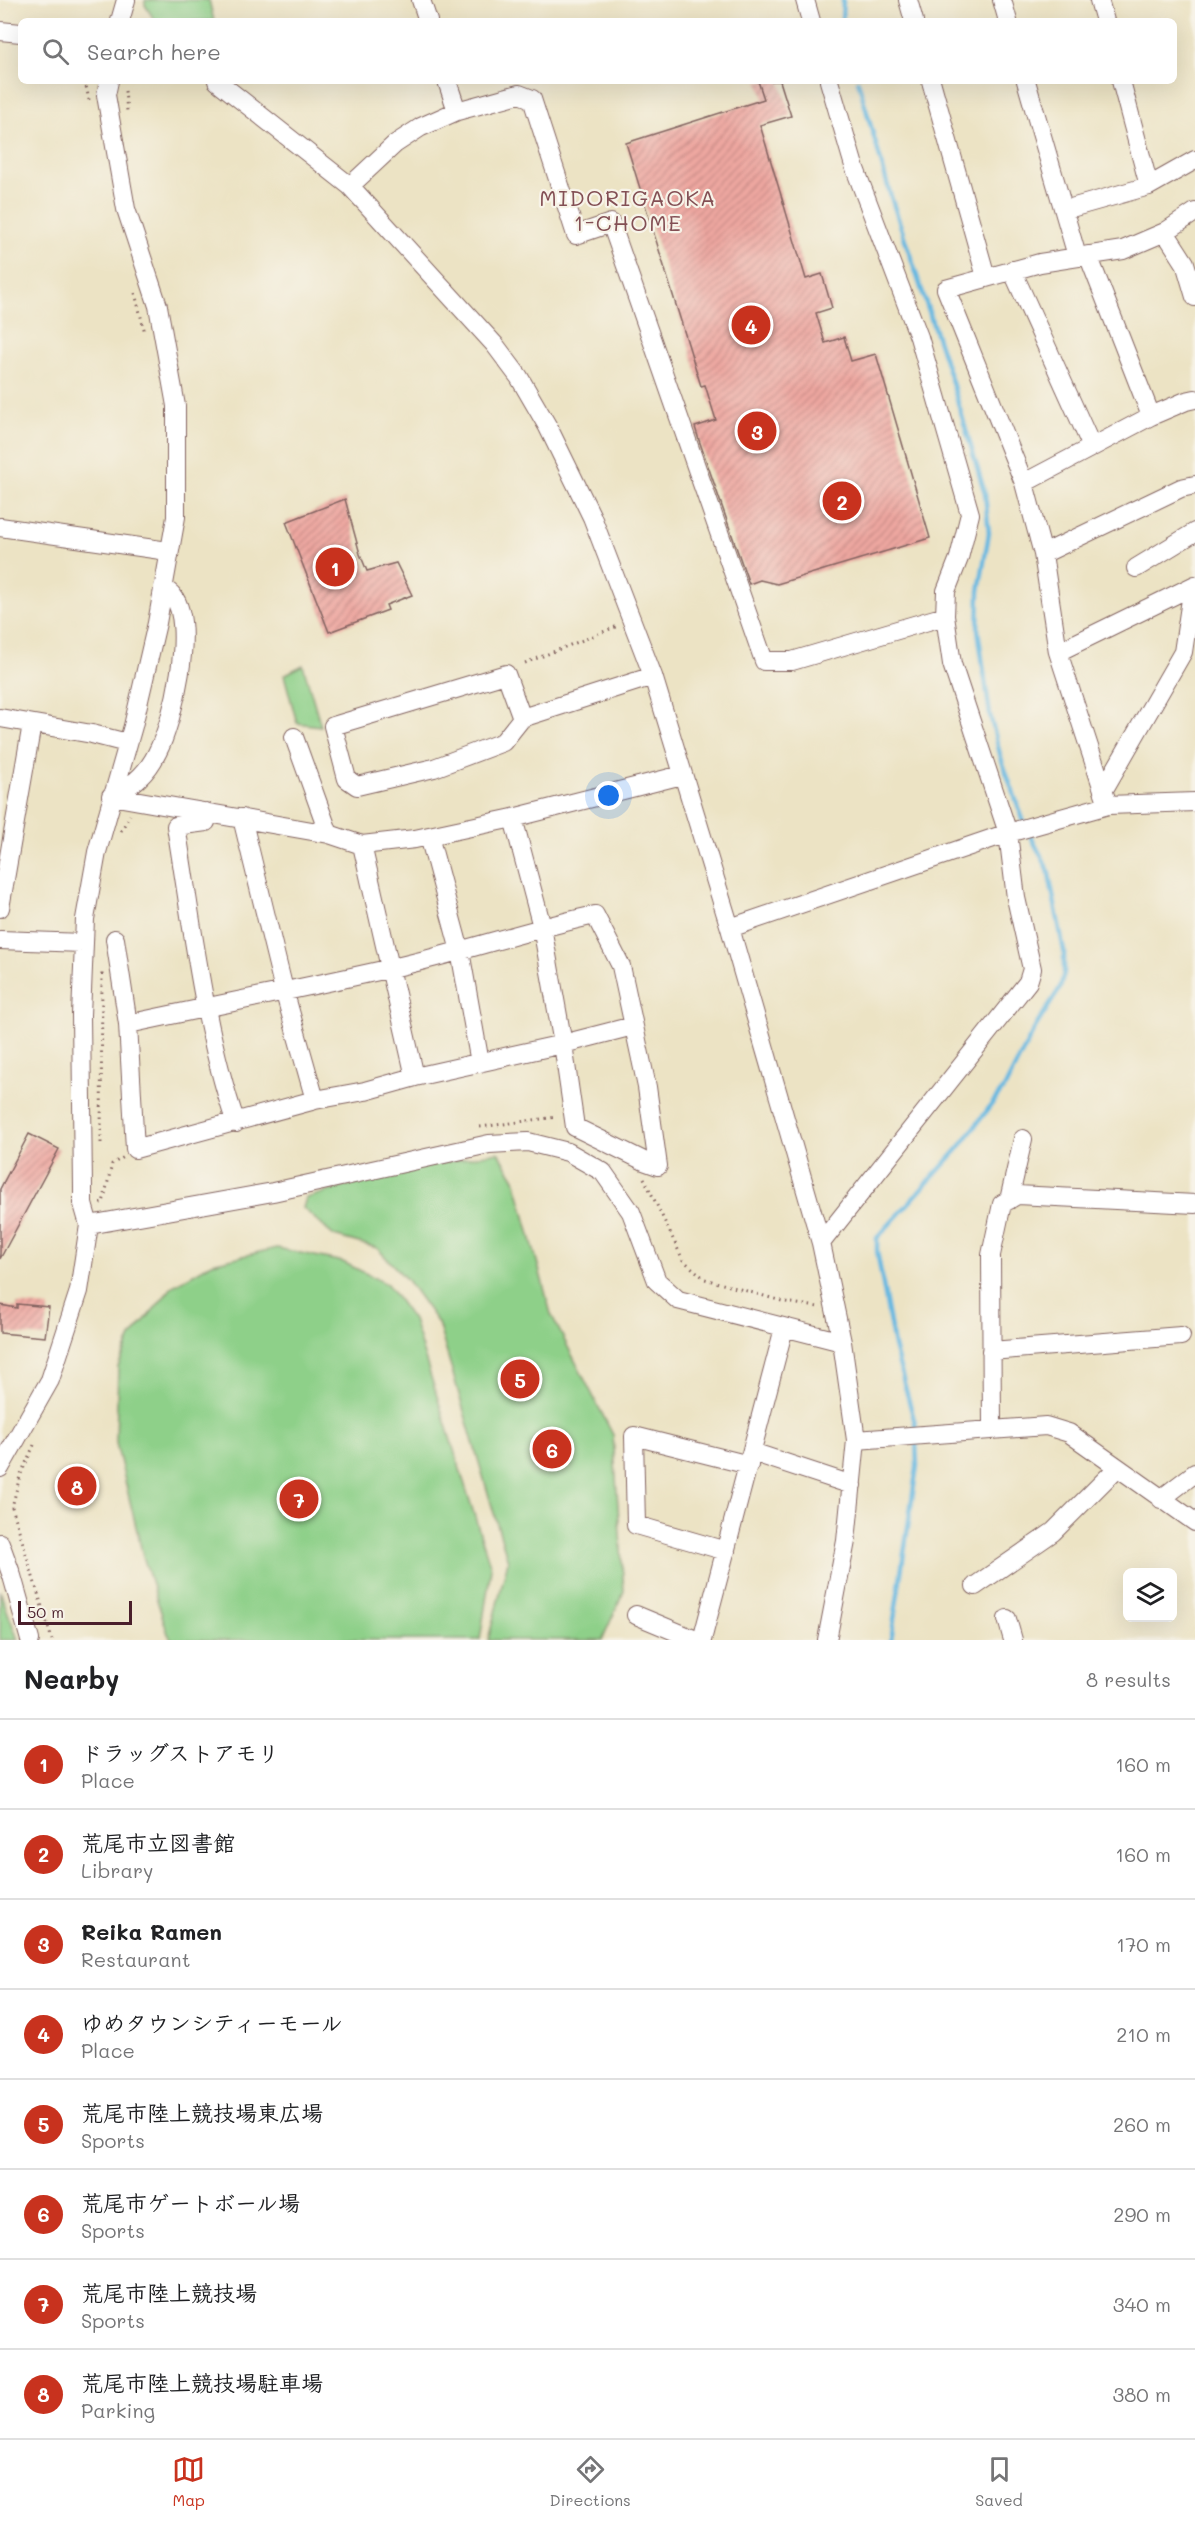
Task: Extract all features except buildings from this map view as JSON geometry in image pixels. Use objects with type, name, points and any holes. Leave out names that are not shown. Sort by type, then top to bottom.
[{"type":"street","points":[[121,18],[126,0]]},
{"type":"street","points":[[421,0],[427,18]]},
{"type":"street","points":[[805,0],[810,18]]},
{"type":"street","points":[[908,0],[913,18]]},
{"type":"street","points":[[1002,0],[1007,18]]},
{"type":"street","points":[[1099,0],[1104,18]]},
{"type":"street","points":[[0,31],[18,33]]},
{"type":"street","points":[[0,1468],[50,1380],[79,1291],[92,1225],[83,1204],[84,919],[111,796],[128,743],[158,623],[168,551],[176,517],[177,406],[158,306],[126,209],[106,95],[114,84]]},
{"type":"street","points":[[221,84],[350,186],[452,295],[495,345],[519,377],[548,427],[592,517],[653,676],[730,928],[821,1243],[842,1342],[856,1440],[846,1542],[827,1640]]},
{"type":"street","points":[[448,84],[457,111]]},
{"type":"street","points":[[821,1243],[1028,982],[1032,969],[1016,898],[1011,832],[952,664],[945,616],[946,591],[959,558],[970,514],[919,337],[854,166],[830,84]]},
{"type":"street","points":[[932,84],[986,277]]},
{"type":"street","points":[[1027,84],[1064,210],[1151,416]]},
{"type":"street","points":[[1122,84],[1149,186]]},
{"type":"street","points":[[350,186],[395,144],[421,127],[457,111],[519,94],[532,99],[576,235],[611,223],[764,661],[792,661],[945,616]]},
{"type":"street","points":[[1064,210],[1149,186],[1195,160]]},
{"type":"street","points":[[1106,798],[1058,652],[1043,554],[1024,483],[946,289],[1012,270],[1123,250],[1165,232],[1195,212]]},
{"type":"street","points":[[1165,232],[1190,260],[1195,297]]},
{"type":"street","points":[[1012,270],[1092,447]]},
{"type":"street","points":[[1024,483],[1151,416],[1186,400],[1195,399]]},
{"type":"street","points":[[1043,554],[1181,488],[1195,485]]},
{"type":"street","points":[[0,527],[168,551]]},
{"type":"street","points":[[1136,568],[1195,532]]},
{"type":"street","points":[[1058,652],[1194,586]]},
{"type":"street","points":[[1106,798],[1183,652],[1194,586]]},
{"type":"street","points":[[111,796],[129,788],[143,774],[157,754],[177,698],[182,621],[174,597],[163,587]]},
{"type":"street","points":[[522,718],[506,674],[333,726],[348,779],[357,786],[434,768],[502,742],[522,718],[653,676]]},
{"type":"street","points":[[0,718],[128,743]]},
{"type":"street","points":[[0,908],[32,724]]},
{"type":"street","points":[[294,737],[329,834]]},
{"type":"street","points":[[111,796],[329,834],[362,845],[429,836],[513,818],[682,775]]},
{"type":"street","points":[[730,928],[1011,832],[1070,816],[1106,798],[1195,802]]},
{"type":"street","points":[[206,812],[206,822],[176,826],[207,1007],[236,1124]]},
{"type":"street","points":[[242,818],[284,990],[315,1100]]},
{"type":"street","points":[[128,1024],[392,968],[542,927],[595,915],[621,966],[647,1087],[658,1166],[575,1127],[542,927],[513,818]]},
{"type":"street","points":[[429,836],[460,951],[480,1063]]},
{"type":"street","points":[[362,845],[392,968],[415,1077]]},
{"type":"street","points":[[115,939],[128,1024],[135,1149],[236,1124],[315,1100],[364,1091],[633,1026]]},
{"type":"street","points":[[0,940],[83,943]]},
{"type":"street","points":[[1009,1200],[1023,1139]]},
{"type":"street","points":[[92,1225],[262,1194],[489,1143],[528,1142],[568,1152],[603,1172],[631,1212],[657,1281],[678,1300],[842,1342]]},
{"type":"street","points":[[992,1430],[991,1255],[1002,1204],[1017,1195],[1195,1204]]},
{"type":"street","points":[[702,1640],[784,1328]]},
{"type":"street","points":[[991,1351],[1181,1336]]},
{"type":"street","points":[[856,1440],[922,1437],[1046,1426],[1069,1433],[1195,1522]]},
{"type":"street","points":[[726,1551],[636,1525],[634,1436],[750,1459],[852,1485]]},
{"type":"street","points":[[975,1586],[1053,1532],[1117,1468]]},
{"type":"street","points":[[1161,1499],[1195,1473]]},
{"type":"street","points":[[0,1543],[30,1640]]},
{"type":"street","points":[[636,1615],[696,1640]]},
{"type":"street","points":[[1007,1619],[1013,1640]]},
{"type":"path","points":[[117,84],[127,112]]},
{"type":"path","points":[[618,618],[623,634]]},
{"type":"path","points":[[525,663],[620,625]]},
{"type":"path","points":[[119,838],[134,808]]},
{"type":"path","points":[[100,1147],[102,960]]},
{"type":"path","points":[[97,1203],[103,1203],[112,1164],[135,1149]]},
{"type":"path","points":[[92,1225],[98,1195]]},
{"type":"path","points":[[34,1443],[20,1476],[12,1507],[52,1640]]},
{"type":"green space","points":[[145,0],[209,0],[213,18],[153,18],[145,5]]},
{"type":"green space","points":[[303,665],[321,726],[297,723],[284,675]]},
{"type":"green space","points":[[498,1152],[515,1179],[551,1314],[613,1435],[624,1591],[602,1640],[488,1640],[508,1561],[438,1323],[407,1280],[377,1248],[334,1236],[303,1208],[306,1198],[390,1173]]},
{"type":"green space","points":[[277,1248],[343,1262],[387,1284],[413,1320],[491,1568],[480,1640],[172,1640],[168,1634],[143,1556],[116,1443],[118,1367],[131,1337],[173,1286],[212,1263]]},
{"type":"green space","points":[[0,1591],[18,1640],[0,1640]]},
{"type":"waterway","points":[[842,18],[843,0]]},
{"type":"waterway","points":[[859,84],[891,197],[951,379],[985,494],[989,533],[979,591],[978,630],[990,715],[1001,758],[1025,825]]},
{"type":"waterway","points":[[916,1433],[894,1346],[877,1251],[877,1238],[959,1148],[1006,1085],[1036,1026],[1060,988],[1064,973],[1064,951],[1048,869],[1029,833]]},
{"type":"waterway","points":[[891,1640],[917,1466],[916,1441]]},
{"type":"place","name":"ゆめタウンシティーモール","points":[[751,325]]},
{"type":"place","name":"Reika Ramen","points":[[757,431]]},
{"type":"place","name":"荒尾市立図書館","points":[[842,501]]},
{"type":"place","name":"ドラッグストアモリ","points":[[335,567]]},
{"type":"place","name":"荒尾市陸上競技場東広場","points":[[520,1379]]},
{"type":"place","name":"荒尾市ゲートボール場","points":[[552,1449]]},
{"type":"place","name":"荒尾市陸上競技場駐車場","points":[[77,1486]]},
{"type":"place","name":"荒尾市陸上競技場","points":[[299,1499]]},
{"type":"district","name":"MIDORIGAOKA 1-CHOME","points":[[628,210]]}]
